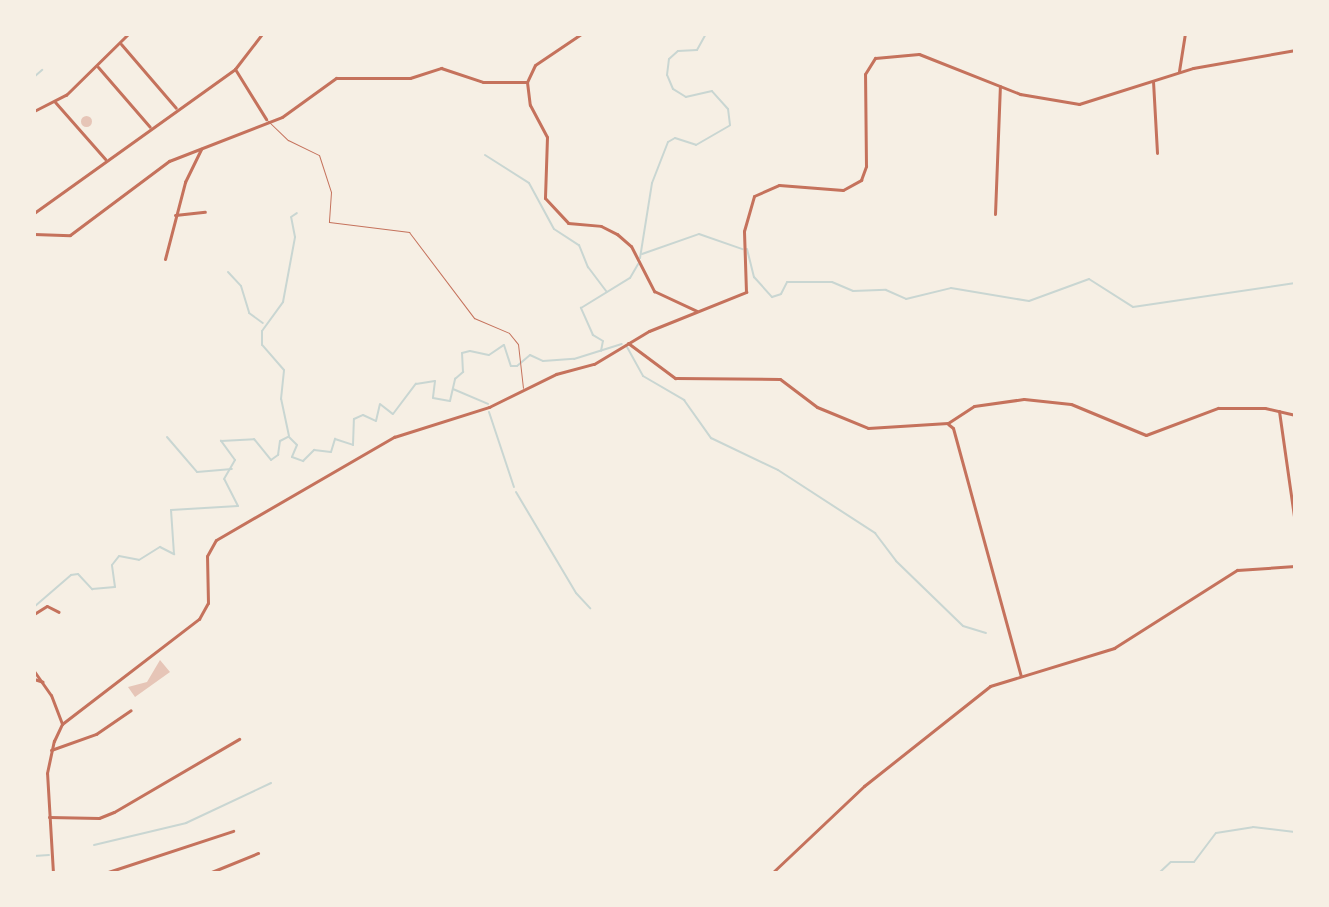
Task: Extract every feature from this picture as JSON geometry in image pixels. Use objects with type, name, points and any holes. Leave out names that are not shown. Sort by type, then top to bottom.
[{"type":"street","points":[[34,111],[55,102],[98,67],[128,34]]},
{"type":"street","points":[[34,213],[176,108],[235,69],[262,34]]},
{"type":"street","points":[[581,34],[535,65],[527,82],[530,105],[547,137],[542,186],[549,206],[568,223],[608,229],[636,256],[654,291],[694,305],[699,311]]},
{"type":"street","points":[[1179,71],[1185,34]]},
{"type":"street","points":[[120,44],[176,108]]},
{"type":"street","points":[[53,873],[49,817],[51,750],[62,724],[199,619],[208,603],[207,556],[234,525],[394,437],[489,407],[523,390],[594,364],[628,343],[747,290],[744,231],[748,206],[760,190],[779,185],[843,190],[861,180],[866,166],[865,74],[875,58],[919,54],[1000,86],[1079,104],[1179,71],[1295,50]]},
{"type":"street","points":[[98,67],[150,127]]},
{"type":"street","points":[[34,234],[70,235],[169,161],[267,120],[282,117],[329,82],[351,74],[402,78],[441,68],[483,82],[527,82]]},
{"type":"street","points":[[235,69],[267,120]]},
{"type":"street","points":[[1153,81],[1157,153]]},
{"type":"street","points":[[995,214],[994,134],[1000,86]]},
{"type":"street","points":[[55,102],[105,159]]},
{"type":"street","points":[[165,259],[175,215],[201,149]]},
{"type":"street","points":[[175,215],[205,212]]},
{"type":"street","points":[[628,343],[675,378],[780,379],[817,407],[868,428],[948,423],[974,406],[1024,399],[1071,404],[1146,435],[1211,409],[1279,411],[1295,415]]},
{"type":"street","points":[[1279,411],[1295,524]]},
{"type":"street","points":[[948,423],[953,428],[1021,676]]},
{"type":"street","points":[[772,873],[905,752],[990,686],[1114,648],[1237,570],[1295,566]]},
{"type":"street","points":[[34,614],[47,606],[59,612]]},
{"type":"street","points":[[34,671],[43,682],[62,724]]},
{"type":"street","points":[[34,679],[43,682]]},
{"type":"street","points":[[51,750],[96,734],[131,710]]},
{"type":"street","points":[[49,817],[99,818],[114,812],[239,739]]},
{"type":"street","points":[[105,873],[233,831]]},
{"type":"street","points":[[209,873],[258,853]]},
{"type":"lane","points":[[267,120],[292,142],[315,149],[331,192],[329,222],[409,232],[474,318],[509,333],[521,358],[523,390]]},
{"type":"building","points":[[86,115],[92,121],[86,127],[80,121]]},
{"type":"building","points":[[160,660],[170,672],[135,697],[128,687],[147,682]]},
{"type":"waterway","points":[[640,258],[652,183],[668,142],[675,138],[696,145],[730,125],[728,109],[712,91],[686,97],[673,89],[667,75],[669,59],[678,51],[697,50],[706,34]]},
{"type":"waterway","points":[[34,77],[42,70]]},
{"type":"waterway","points":[[485,155],[529,183],[554,229],[579,245],[588,267],[607,292]]},
{"type":"waterway","points":[[289,436],[281,399],[284,370],[262,345],[262,331],[283,302],[295,237],[291,217],[297,213]]},
{"type":"waterway","points":[[642,254],[699,234],[742,249]]},
{"type":"waterway","points":[[747,249],[754,277],[772,297],[781,294],[787,282],[832,282],[853,291],[886,290],[906,299],[951,288],[1029,301],[1089,279],[1133,307],[1295,283]]},
{"type":"waterway","points":[[601,351],[603,341],[593,335],[581,308],[630,278],[638,264]]},
{"type":"waterway","points":[[228,272],[241,286],[249,313],[263,323]]},
{"type":"waterway","points":[[289,437],[297,445],[292,457],[303,461],[314,450],[331,452],[335,439],[353,445],[354,419],[363,415],[376,421],[380,404],[393,414],[416,384],[435,381],[433,398],[450,401],[455,379],[463,372],[462,353],[470,351],[489,355],[504,345],[511,366],[517,366],[530,355],[543,361],[574,359],[622,344]]},
{"type":"waterway","points":[[627,347],[643,376],[684,400],[711,438],[778,470],[875,533],[896,561],[963,626],[986,633]]},
{"type":"waterway","points":[[453,389],[488,404]]},
{"type":"waterway","points":[[489,412],[514,487]]},
{"type":"waterway","points":[[167,437],[197,472],[232,469]]},
{"type":"waterway","points":[[34,607],[71,575],[78,574],[92,589],[115,587],[112,565],[119,556],[139,560],[160,547],[174,554],[171,510],[238,506],[224,479],[235,460],[221,441],[254,439],[271,460],[278,455],[280,441],[288,437]]},
{"type":"waterway","points":[[516,492],[576,593],[590,608]]},
{"type":"waterway","points":[[94,845],[186,823],[271,783]]},
{"type":"waterway","points":[[1159,873],[1171,862],[1194,862],[1216,833],[1253,827],[1295,832]]},
{"type":"waterway","points":[[34,856],[49,855]]}]
